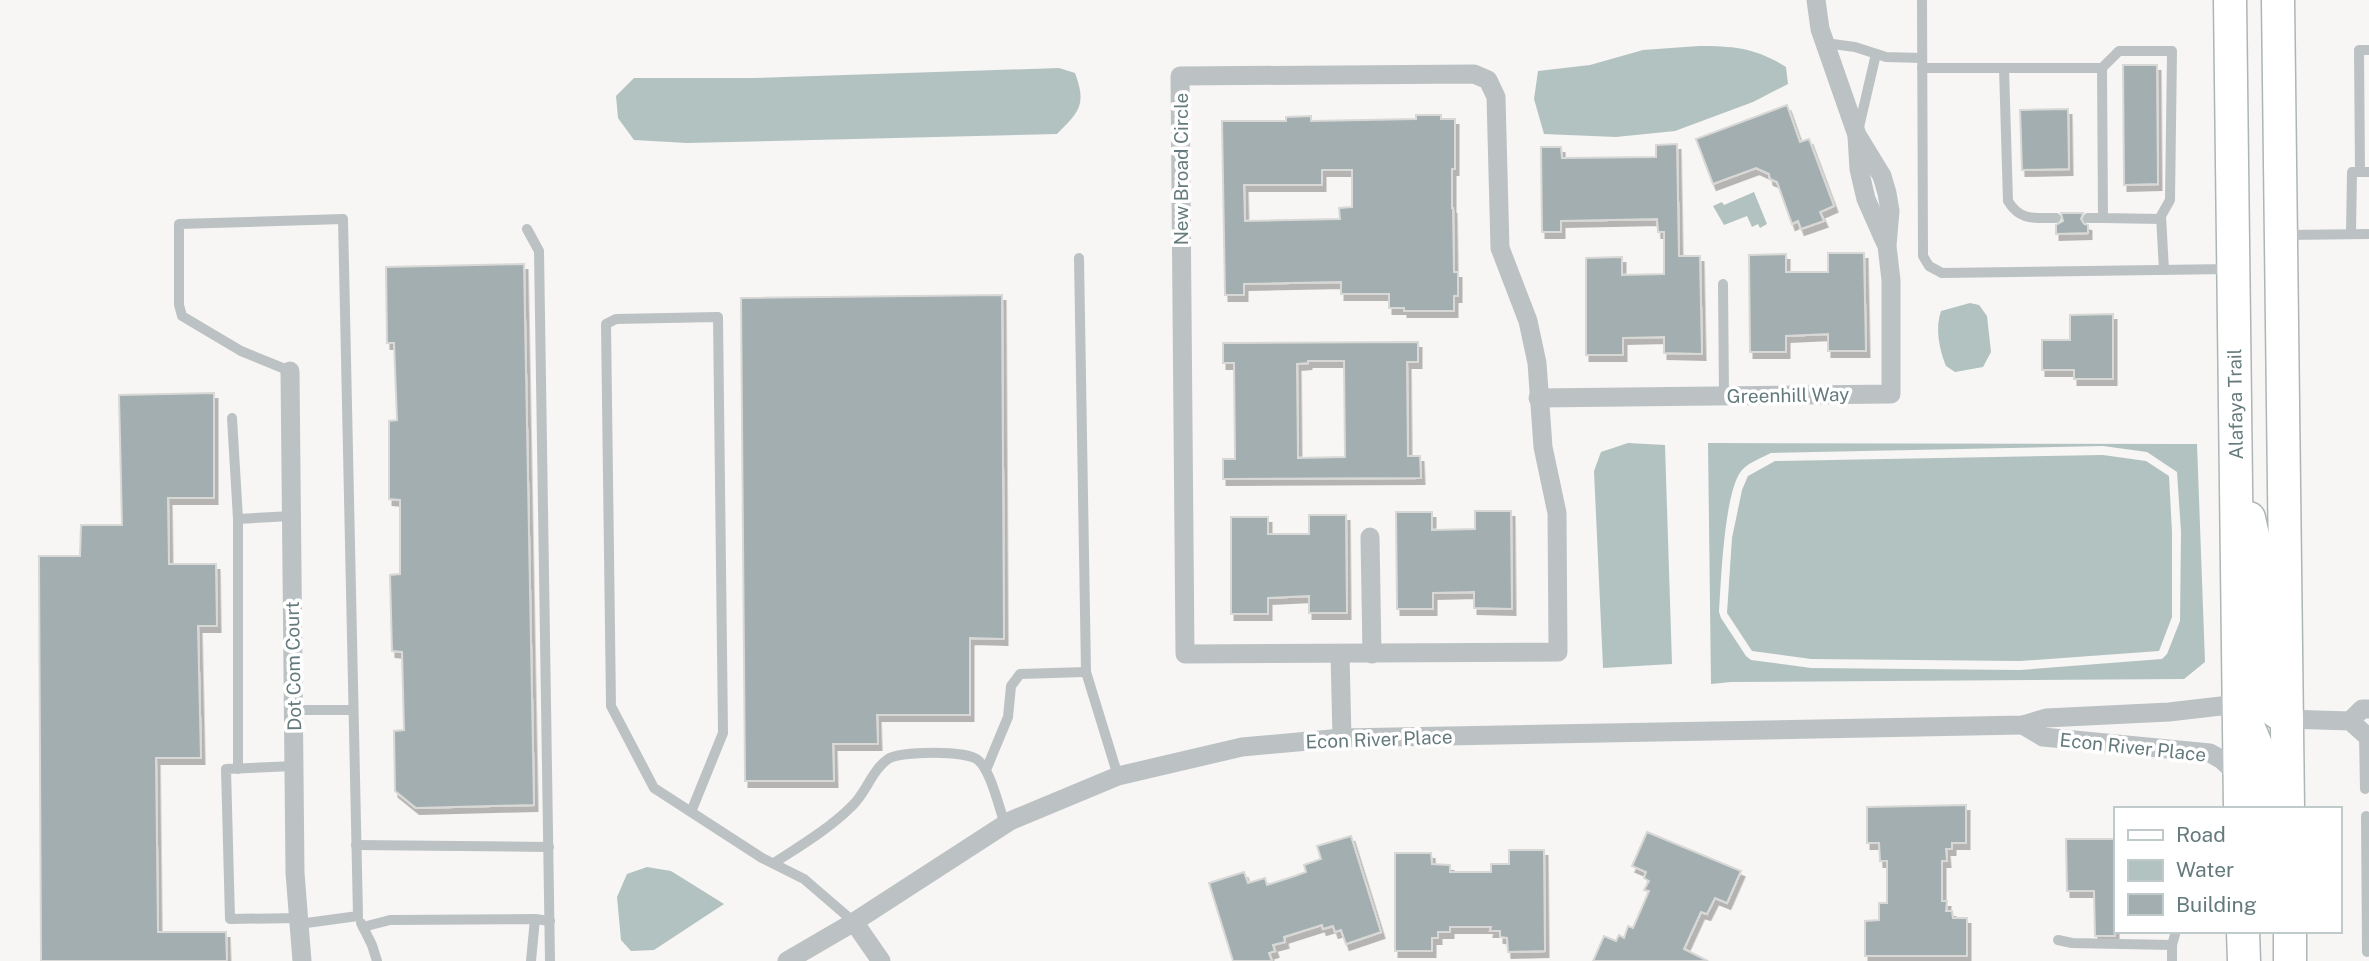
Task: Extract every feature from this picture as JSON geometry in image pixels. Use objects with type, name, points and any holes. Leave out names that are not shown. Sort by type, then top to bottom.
[{"type":"main road","name":"Alafaya Trail","points":[[2230,0],[2240,807]]},
{"type":"main road","points":[[2278,0],[2288,807]]},
{"type":"main road","points":[[2235,455],[2262,576],[2263,679],[2266,698],[2274,710],[2287,719]]},
{"type":"main road","points":[[2238,704],[2262,757],[2263,807]]},
{"type":"main road","points":[[2243,933],[2244,961]]},
{"type":"street","name":"Greenhill Way","points":[[1538,398],[1891,394],[1891,280],[1887,246],[1887,193],[1882,176],[1857,135],[1820,29],[1816,0]]},
{"type":"street","name":"New Broad Circle","points":[[1474,74],[1488,80],[1496,97],[1500,248],[1528,321],[1537,363],[1538,398],[1543,447],[1557,513],[1558,652],[1185,654],[1180,76],[1474,74]]},
{"type":"street","name":"Dot Com Court","points":[[290,371],[295,873],[302,961]]},
{"type":"street","points":[[1370,537],[1372,654]]},
{"type":"street","points":[[1340,654],[1342,738]]},
{"type":"street","name":"Econ River Place","points":[[787,961],[854,922],[1004,824],[1118,776],[1242,747],[1342,738],[2023,725],[2046,718],[2169,712],[2238,704]]},
{"type":"street","points":[[2287,719],[2363,732],[2362,709],[2369,709]]},
{"type":"street","name":"Econ River Place","points":[[2023,725],[2043,737],[2210,752],[2239,776]]},
{"type":"street","points":[[854,922],[881,961]]},
{"type":"lane","points":[[1922,0],[1923,256],[1929,266],[1942,273],[2233,269]]},
{"type":"lane","points":[[1825,43],[1922,63],[2004,68],[2102,68],[2119,51],[2172,51],[2170,200],[2161,219],[2164,270]]},
{"type":"lane","points":[[2351,233],[2352,172],[2365,172],[2359,50],[2369,50]]},
{"type":"lane","points":[[1857,135],[1876,54]]},
{"type":"lane","points":[[2004,68],[2008,201],[2014,211],[2022,215],[2031,218],[2056,218]]},
{"type":"lane","points":[[2102,68],[2104,218]]},
{"type":"lane","points":[[2088,218],[2161,219]]},
{"type":"lane","points":[[290,371],[241,351],[182,316],[179,305],[179,224],[343,219],[358,916],[377,961]]},
{"type":"lane","points":[[527,229],[539,251],[550,961]]},
{"type":"lane","points":[[2281,235],[2369,234]]},
{"type":"lane","points":[[1079,258],[1086,672],[1118,776]]},
{"type":"lane","points":[[1723,285],[1724,396]]},
{"type":"lane","points":[[691,812],[723,733],[718,317],[616,319],[606,324],[611,706],[654,788],[691,812],[774,863],[804,879],[854,922]]},
{"type":"lane","points":[[232,418],[238,519],[238,769]]},
{"type":"lane","points":[[238,519],[291,516]]},
{"type":"lane","points":[[986,770],[1008,717],[1011,686],[1020,674],[1086,672]]},
{"type":"lane","points":[[293,710],[353,710]]},
{"type":"lane","points":[[2363,732],[2365,789]]},
{"type":"lane","points":[[774,863],[848,811],[885,761],[908,754],[965,754],[977,759],[986,770],[1004,824]]},
{"type":"lane","points":[[294,766],[226,769],[230,919],[299,921],[358,916]]},
{"type":"lane","points":[[2366,816],[2368,955]]},
{"type":"lane","points":[[356,845],[549,847]]},
{"type":"lane","points":[[531,961],[535,919]]},
{"type":"lane","points":[[363,927],[390,920],[550,921]]},
{"type":"lane","points":[[2172,961],[2175,933]]},
{"type":"lane","points":[[2058,940],[2071,943],[2172,945]]},
{"type":"water","points":[[1699,46],[1734,48],[1765,56],[1786,67],[1788,84],[1753,102],[1675,131],[1616,137],[1544,134],[1534,99],[1538,71],[1590,65],[1643,50]]},
{"type":"water","points":[[1059,68],[1075,73],[1080,101],[1076,113],[1057,134],[687,143],[634,140],[618,118],[616,96],[634,78],[753,78]]},
{"type":"water","points":[[1754,192],[1767,224],[1760,228],[1758,224],[1752,227],[1747,216],[1724,225],[1713,206],[1722,202],[1724,205]]},
{"type":"water","points":[[1970,303],[1979,305],[1987,316],[1991,352],[1983,367],[1955,372],[1946,366],[1941,353],[1939,318],[1941,311]]},
{"type":"water","points":[[1628,443],[1665,445],[1672,664],[1603,668],[1594,471],[1601,452]]},
{"type":"water","points":[[1708,443],[2197,444],[2205,662],[2184,679],[1711,684]],"holes":[[[2103,446],[2147,452],[2177,472],[2181,532],[2180,621],[2167,654],[2162,659],[2020,670],[1811,668],[1751,660],[1721,618],[1719,612],[1722,559],[1732,495],[1743,469],[1771,453]]]},
{"type":"water","points":[[2103,455],[2146,461],[2169,476],[2172,617],[2159,651],[2020,661],[1811,659],[1752,651],[1727,613],[1732,538],[1742,490],[1748,476],[1775,461]]},
{"type":"water","points":[[647,867],[671,871],[724,904],[654,950],[631,951],[621,940],[617,897],[627,874]]},
{"type":"building","points":[[2123,65],[2157,65],[2158,184],[2124,185]]},
{"type":"building","points":[[1787,105],[1800,142],[1809,139],[1834,206],[1820,212],[1824,221],[1801,229],[1798,221],[1792,224],[1777,182],[1770,179],[1769,174],[1756,168],[1713,184],[1696,139]]},
{"type":"building","points":[[2068,109],[2069,169],[2022,170],[2020,110]]},
{"type":"building","points":[[1416,115],[1441,115],[1441,119],[1455,119],[1452,208],[1454,272],[1458,272],[1458,296],[1454,296],[1454,311],[1404,311],[1404,308],[1389,308],[1389,294],[1341,294],[1341,282],[1244,284],[1244,295],[1225,295],[1222,121],[1286,121],[1286,117],[1311,116],[1311,121],[1416,119]],"holes":[[[1322,170],[1352,170],[1352,207],[1339,208],[1340,219],[1245,221],[1244,185],[1322,185]]]},
{"type":"building","points":[[1677,144],[1679,256],[1700,256],[1702,354],[1664,353],[1664,337],[1623,338],[1623,355],[1586,355],[1586,258],[1622,257],[1622,275],[1664,274],[1664,232],[1658,232],[1657,219],[1561,221],[1561,232],[1542,232],[1541,147],[1561,147],[1562,158],[1656,157],[1656,145]]},
{"type":"building","points":[[2061,213],[2083,213],[2081,219],[2088,225],[2088,233],[2056,234],[2056,225],[2063,221]]},
{"type":"building","points":[[1828,253],[1864,253],[1866,351],[1828,351],[1828,334],[1786,336],[1786,352],[1750,352],[1749,255],[1786,254],[1786,272],[1828,272]]},
{"type":"building","points":[[524,264],[534,805],[416,808],[395,791],[394,731],[404,730],[402,652],[392,651],[390,575],[400,574],[400,500],[389,499],[389,421],[397,420],[394,343],[387,343],[386,267]]},
{"type":"building","points":[[1002,295],[1004,639],[970,638],[970,715],[877,715],[878,744],[833,744],[834,781],[745,781],[741,298]]},
{"type":"building","points":[[2113,314],[2113,379],[2074,379],[2074,370],[2042,370],[2042,340],[2070,340],[2070,315]]},
{"type":"building","points":[[1418,342],[1418,362],[1407,362],[1408,456],[1420,456],[1421,478],[1223,479],[1223,459],[1235,459],[1234,363],[1223,363],[1223,343]],"holes":[[[1308,361],[1344,361],[1345,457],[1298,458],[1297,364]]]},
{"type":"building","points":[[214,393],[214,498],[168,498],[169,564],[216,564],[217,626],[198,626],[201,758],[156,758],[158,932],[226,932],[227,961],[41,961],[39,556],[80,556],[81,525],[122,525],[119,395]]},
{"type":"building","points":[[1475,511],[1511,511],[1512,609],[1474,608],[1474,592],[1433,593],[1433,609],[1397,609],[1396,512],[1432,512],[1432,530],[1475,529]]},
{"type":"building","points":[[1309,515],[1346,515],[1347,613],[1309,613],[1309,596],[1268,598],[1268,614],[1231,614],[1231,517],[1268,517],[1268,534],[1309,534]]},
{"type":"building","points":[[1966,805],[1966,843],[1952,843],[1952,849],[1946,849],[1947,861],[1942,861],[1942,901],[1947,901],[1946,911],[1952,911],[1953,918],[1967,918],[1967,956],[1865,956],[1865,921],[1879,920],[1879,903],[1887,903],[1887,861],[1880,861],[1879,843],[1867,843],[1867,807]]},
{"type":"building","points":[[1647,832],[1741,871],[1727,903],[1715,898],[1707,914],[1701,912],[1684,949],[1708,961],[1593,961],[1604,936],[1616,941],[1619,935],[1624,938],[1628,926],[1633,928],[1649,891],[1644,890],[1649,881],[1644,878],[1646,872],[1632,866]]},
{"type":"building","points":[[1351,836],[1381,932],[1346,944],[1341,930],[1335,932],[1333,926],[1323,929],[1322,925],[1284,937],[1285,942],[1273,945],[1275,951],[1269,953],[1272,961],[1233,961],[1209,883],[1244,872],[1248,883],[1265,878],[1267,885],[1295,876],[1306,872],[1304,865],[1321,859],[1317,846]]},
{"type":"building","points":[[2066,839],[2114,839],[2115,936],[2095,936],[2094,891],[2067,891]]},
{"type":"building","points":[[1509,850],[1544,850],[1545,951],[1508,952],[1507,938],[1500,937],[1500,931],[1490,931],[1491,927],[1450,927],[1450,932],[1438,932],[1438,938],[1432,938],[1432,951],[1395,951],[1395,853],[1431,853],[1432,864],[1450,865],[1450,872],[1491,872],[1491,864],[1509,864]]}]
